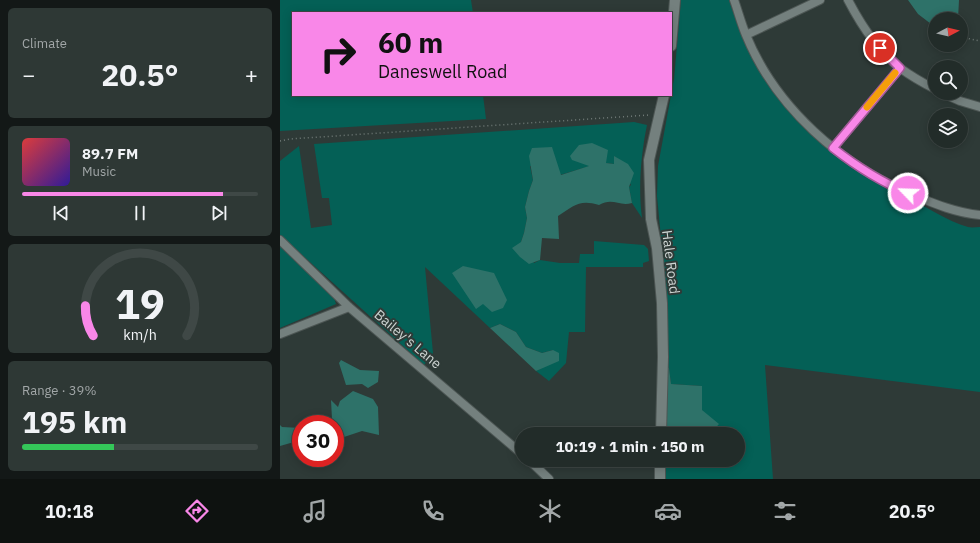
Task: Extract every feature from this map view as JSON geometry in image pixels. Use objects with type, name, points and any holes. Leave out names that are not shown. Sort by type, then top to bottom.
[{"type":"street","points":[[672,34],[675,0]]},
{"type":"street","points":[[734,0],[746,35],[776,87],[803,120],[833,148],[856,166],[895,188],[966,214],[980,215]]},
{"type":"street","points":[[746,35],[820,0]]},
{"type":"street","points":[[848,0],[857,17],[880,48],[900,68],[928,85]]},
{"type":"street","points":[[833,148],[900,68]]},
{"type":"street","name":"Hale Road","points":[[661,427],[663,356],[662,303],[657,248],[651,219],[649,160],[664,96]]},
{"type":"street","points":[[958,100],[980,107]]},
{"type":"street","name":"Bailey's Lane","points":[[280,240],[349,307],[515,448]]},
{"type":"street","points":[[280,334],[349,307]]},
{"type":"street","points":[[536,467],[549,479]]},
{"type":"street","points":[[660,467],[660,479]]},
{"type":"path","points":[[968,38],[980,41]]},
{"type":"path","points":[[280,141],[290,139],[659,114]]},
{"type":"green space","points":[[280,0],[471,0],[473,12],[292,12],[292,96],[483,96],[486,119],[280,131]]},
{"type":"green space","points":[[681,0],[729,0],[754,59],[769,84],[787,108],[807,130],[853,167],[878,182],[960,225],[980,227],[980,392],[765,365],[773,479],[664,479],[664,467],[745,467],[745,427],[708,427],[702,410],[702,386],[671,384],[669,368],[663,365],[668,311],[657,196],[658,166],[672,90]]},
{"type":"green space","points":[[634,122],[647,125],[641,171],[640,195],[642,218],[632,203],[629,187],[631,185],[614,156],[614,164],[606,163],[590,166],[560,175],[530,166],[533,180],[525,207],[527,218],[521,242],[534,263],[540,260],[560,263],[579,263],[580,254],[594,254],[594,241],[644,245],[648,249],[649,261],[643,263],[643,267],[586,267],[585,332],[569,332],[566,363],[549,381],[536,371],[542,368],[553,350],[542,353],[526,347],[516,332],[500,324],[490,328],[425,267],[433,353],[424,365],[280,235],[280,161],[299,146],[311,228],[332,225],[329,198],[322,198],[314,144]]},
{"type":"green space","points":[[280,245],[334,298],[336,304],[280,328]]},
{"type":"shaded area","points":[[908,0],[959,0],[958,12],[928,12],[928,22],[918,14]]},
{"type":"shaded area","points":[[592,143],[608,150],[606,163],[614,164],[614,156],[628,164],[634,173],[629,187],[632,203],[623,204],[608,202],[599,205],[592,203],[577,204],[558,216],[559,239],[542,238],[540,260],[529,264],[512,248],[521,242],[527,218],[525,207],[533,180],[529,156],[532,148],[552,147],[561,175],[589,166],[572,160],[570,156],[579,145]]},
{"type":"shaded area","points":[[463,266],[494,273],[507,300],[503,308],[492,312],[483,304],[476,309],[452,273]]},
{"type":"shaded area","points":[[500,324],[516,332],[526,347],[542,353],[553,350],[559,353],[559,361],[536,371],[490,328]]},
{"type":"shaded area","points":[[341,360],[360,370],[379,371],[378,382],[368,388],[362,384],[346,385],[339,363]]},
{"type":"shaded area","points":[[663,365],[669,368],[671,384],[702,386],[702,410],[719,424],[716,427],[664,427]]},
{"type":"shaded area","points":[[353,391],[373,399],[378,407],[379,435],[362,431],[344,437],[344,415],[332,415],[331,400],[338,407],[340,401]]},
{"type":"shaded area","points":[[280,425],[282,427],[292,428],[292,443],[280,446]]},
{"type":"slow traffic","points":[[867,107],[895,73]]},
{"type":"route","points":[[880,48],[900,68],[833,148],[856,166],[895,188],[908,193]]}]
